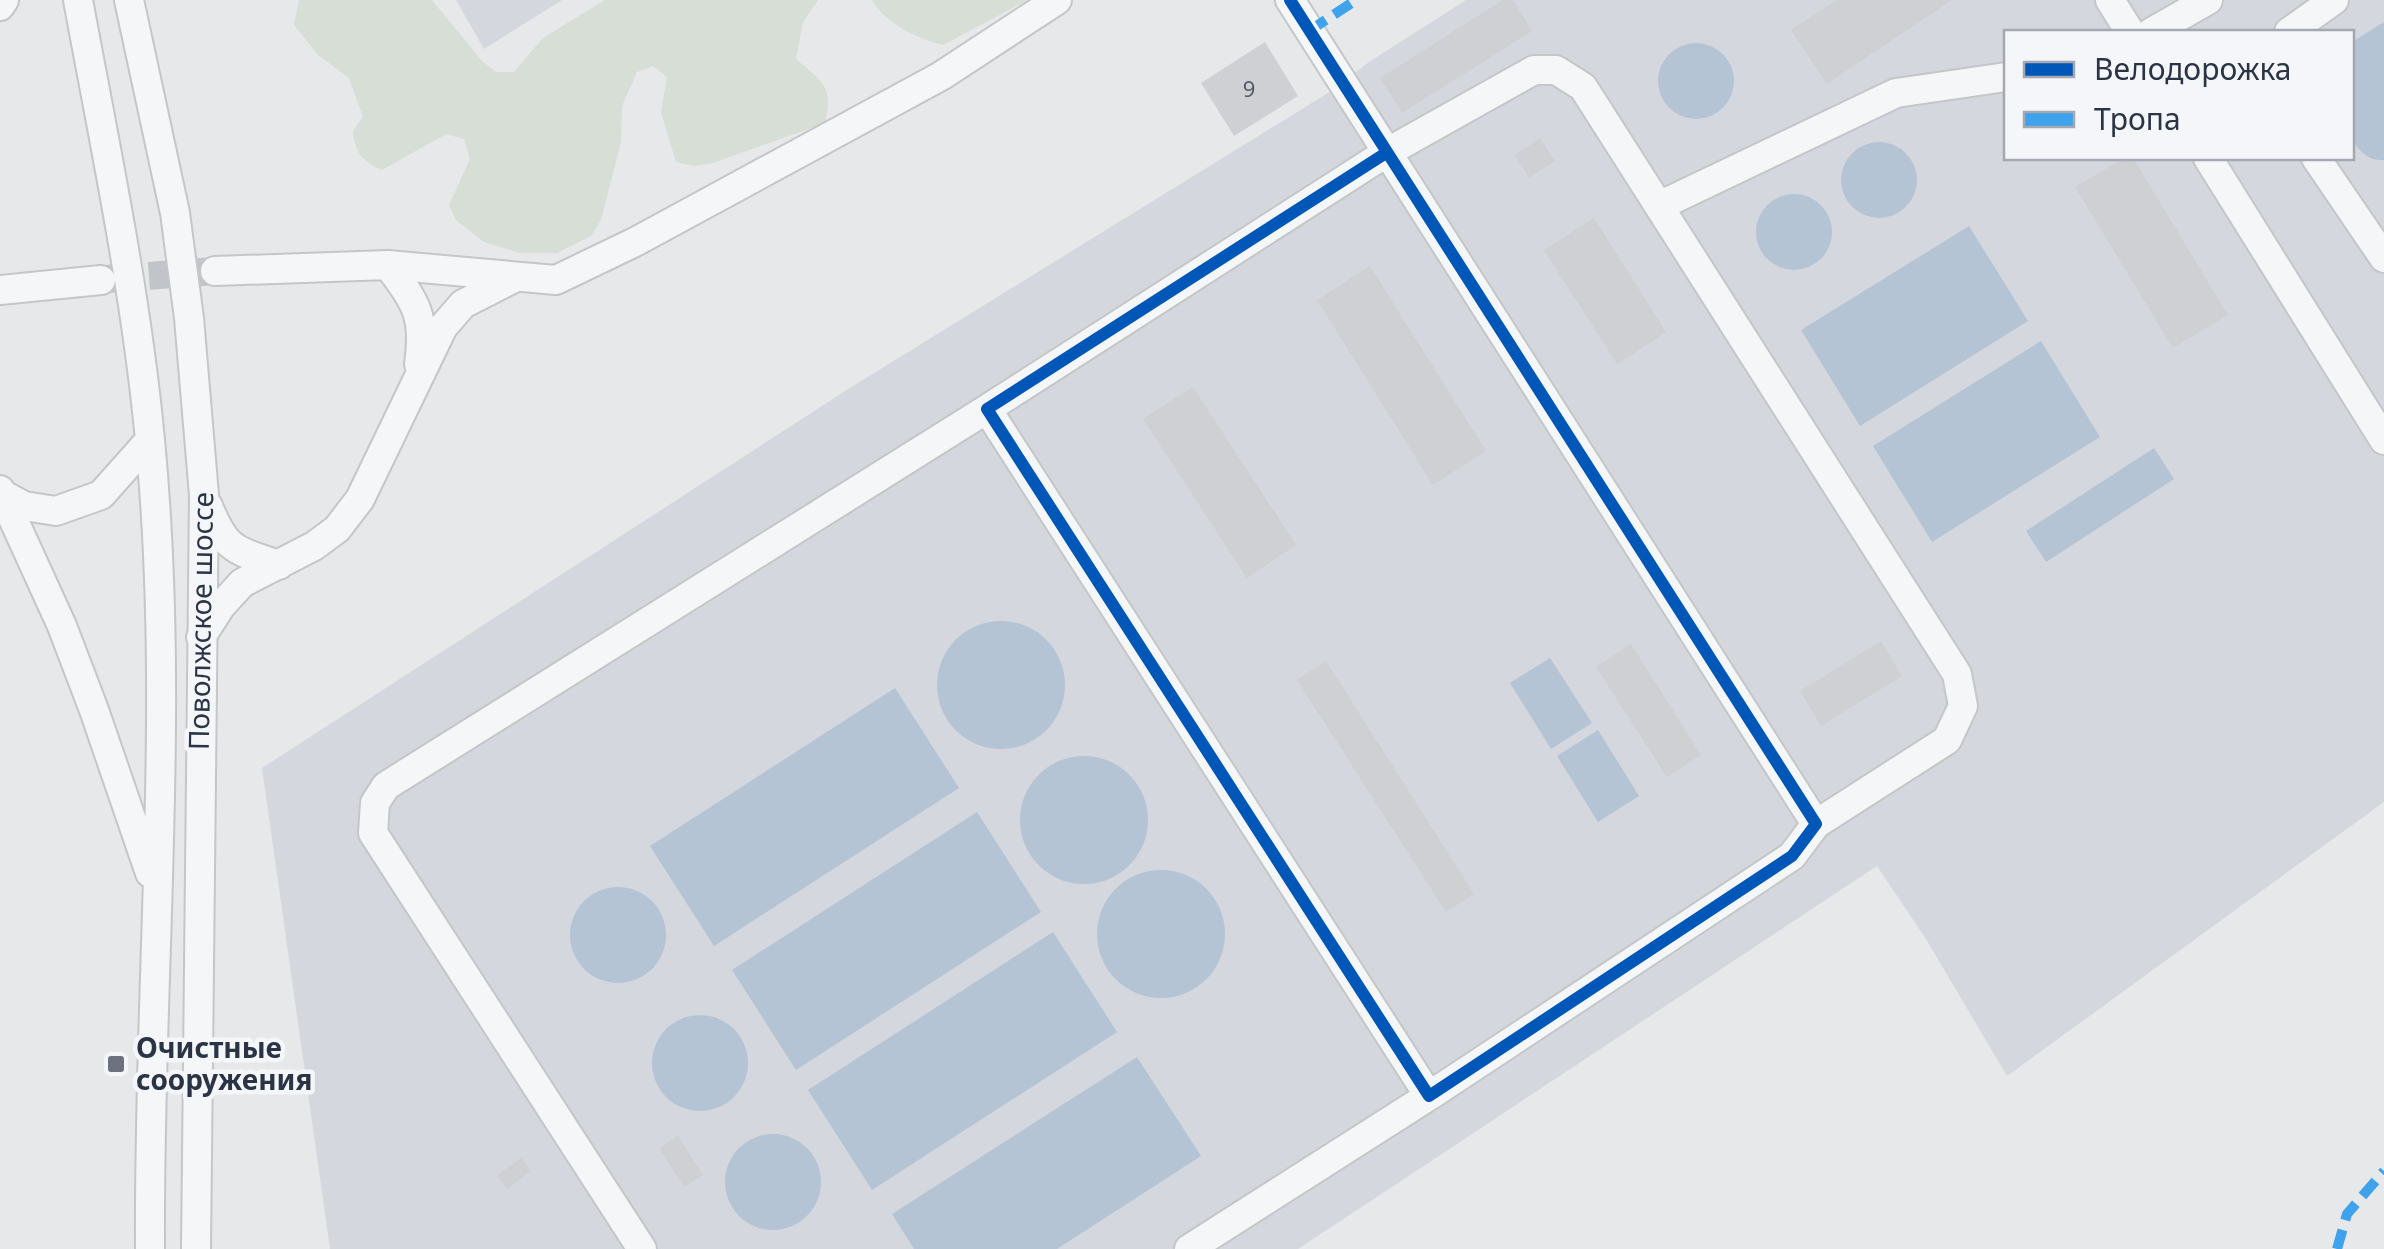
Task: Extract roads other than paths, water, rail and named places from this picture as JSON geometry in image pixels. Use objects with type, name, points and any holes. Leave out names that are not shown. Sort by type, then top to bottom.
[{"type":"street","name":"Поволжское шоссе","points":[[78,0],[119,219],[150,440],[160,650],[150,1249]]},
{"type":"street","name":"Поволжское шоссе","points":[[129,0],[175,213],[190,318],[204,495],[196,1249]]},
{"type":"street","points":[[215,271],[388,266],[556,280],[636,242],[940,76],[1057,0]]},
{"type":"street","points":[[1290,0],[1816,824]]},
{"type":"street","points":[[2110,0],[2129,30]]},
{"type":"street","points":[[2156,30],[2208,0]]},
{"type":"street","points":[[2292,30],[2334,0]]},
{"type":"street","points":[[642,1249],[374,833],[375,803],[386,786],[1386,153],[1534,70],[1556,70],[1583,86],[1957,674],[1963,706],[1947,740],[1816,824],[1792,856],[1189,1249]]},
{"type":"street","points":[[1659,206],[1896,93],[2004,77]]},
{"type":"street","points":[[2209,160],[2384,440]]},
{"type":"street","points":[[2317,160],[2384,258]]},
{"type":"street","points":[[388,266],[416,306],[424,333],[416,380]]},
{"type":"street","points":[[200,638],[220,606],[242,583],[337,529],[381,458],[443,327],[464,304],[514,278]]},
{"type":"street","points":[[0,290],[102,280]]},
{"type":"street","points":[[986,409],[1429,1096]]},
{"type":"street","points":[[1,492],[24,506],[56,510],[86,500],[101,494],[150,440]]},
{"type":"street","points":[[1,492],[88,693],[157,894]]},
{"type":"street","points":[[204,495],[220,536],[241,552],[279,565]]},
{"type":"water","points":[[2384,22],[2384,160],[2373,159],[2354,142],[2354,41]]},
{"type":"water","points":[[1696,43],[1723,54],[1734,81],[1723,108],[1696,119],[1669,108],[1658,81],[1669,54]]},
{"type":"water","points":[[1879,142],[1906,153],[1917,180],[1906,207],[1879,218],[1852,207],[1841,180],[1852,153]]},
{"type":"water","points":[[1794,194],[1821,205],[1832,232],[1821,259],[1794,270],[1767,259],[1756,232],[1767,205]]},
{"type":"water","points":[[1969,226],[2028,321],[1860,426],[1801,330]]},
{"type":"water","points":[[2041,341],[2100,437],[1932,542],[1873,446]]},
{"type":"water","points":[[2154,448],[2174,479],[2046,562],[2026,531]]},
{"type":"water","points":[[1001,621],[1025,626],[1046,640],[1060,661],[1065,685],[1060,709],[1046,730],[1025,744],[1001,749],[977,744],[956,730],[942,709],[937,685],[942,661],[956,640],[977,626]]},
{"type":"water","points":[[1550,658],[1592,723],[1551,749],[1510,683]]},
{"type":"water","points":[[895,688],[959,788],[714,946],[650,846]]},
{"type":"water","points":[[1598,730],[1639,796],[1598,822],[1557,756]]},
{"type":"water","points":[[1084,756],[1108,761],[1129,775],[1143,796],[1148,820],[1143,844],[1129,865],[1108,879],[1084,884],[1060,879],[1039,865],[1025,844],[1020,820],[1025,796],[1039,775],[1060,761]]},
{"type":"water","points":[[977,812],[1041,912],[796,1070],[732,970]]},
{"type":"water","points":[[1161,870],[1185,875],[1206,889],[1220,910],[1225,934],[1220,958],[1206,979],[1185,993],[1161,998],[1137,993],[1116,979],[1102,958],[1097,934],[1102,910],[1116,889],[1137,875]]},
{"type":"water","points":[[609,887],[627,887],[645,895],[658,908],[666,935],[663,954],[645,975],[627,983],[609,983],[591,975],[578,962],[570,944],[570,926],[578,908],[591,895]]},
{"type":"water","points":[[1053,932],[1117,1032],[872,1190],[808,1090]]},
{"type":"water","points":[[691,1015],[709,1015],[727,1023],[740,1036],[748,1063],[745,1082],[727,1103],[709,1111],[691,1111],[673,1103],[660,1090],[652,1072],[652,1054],[660,1036],[673,1023]]},
{"type":"water","points":[[1137,1057],[1201,1156],[1057,1249],[914,1249],[892,1214]]},
{"type":"water","points":[[764,1134],[782,1134],[800,1142],[813,1155],[821,1182],[818,1201],[800,1222],[782,1230],[764,1230],[746,1222],[733,1209],[725,1191],[725,1173],[733,1155],[746,1142]]},
{"type":"tunnel","points":[[107,279],[215,271]]},
{"type":"place","name":"Очистные сооружения","points":[[116,1064]]}]
